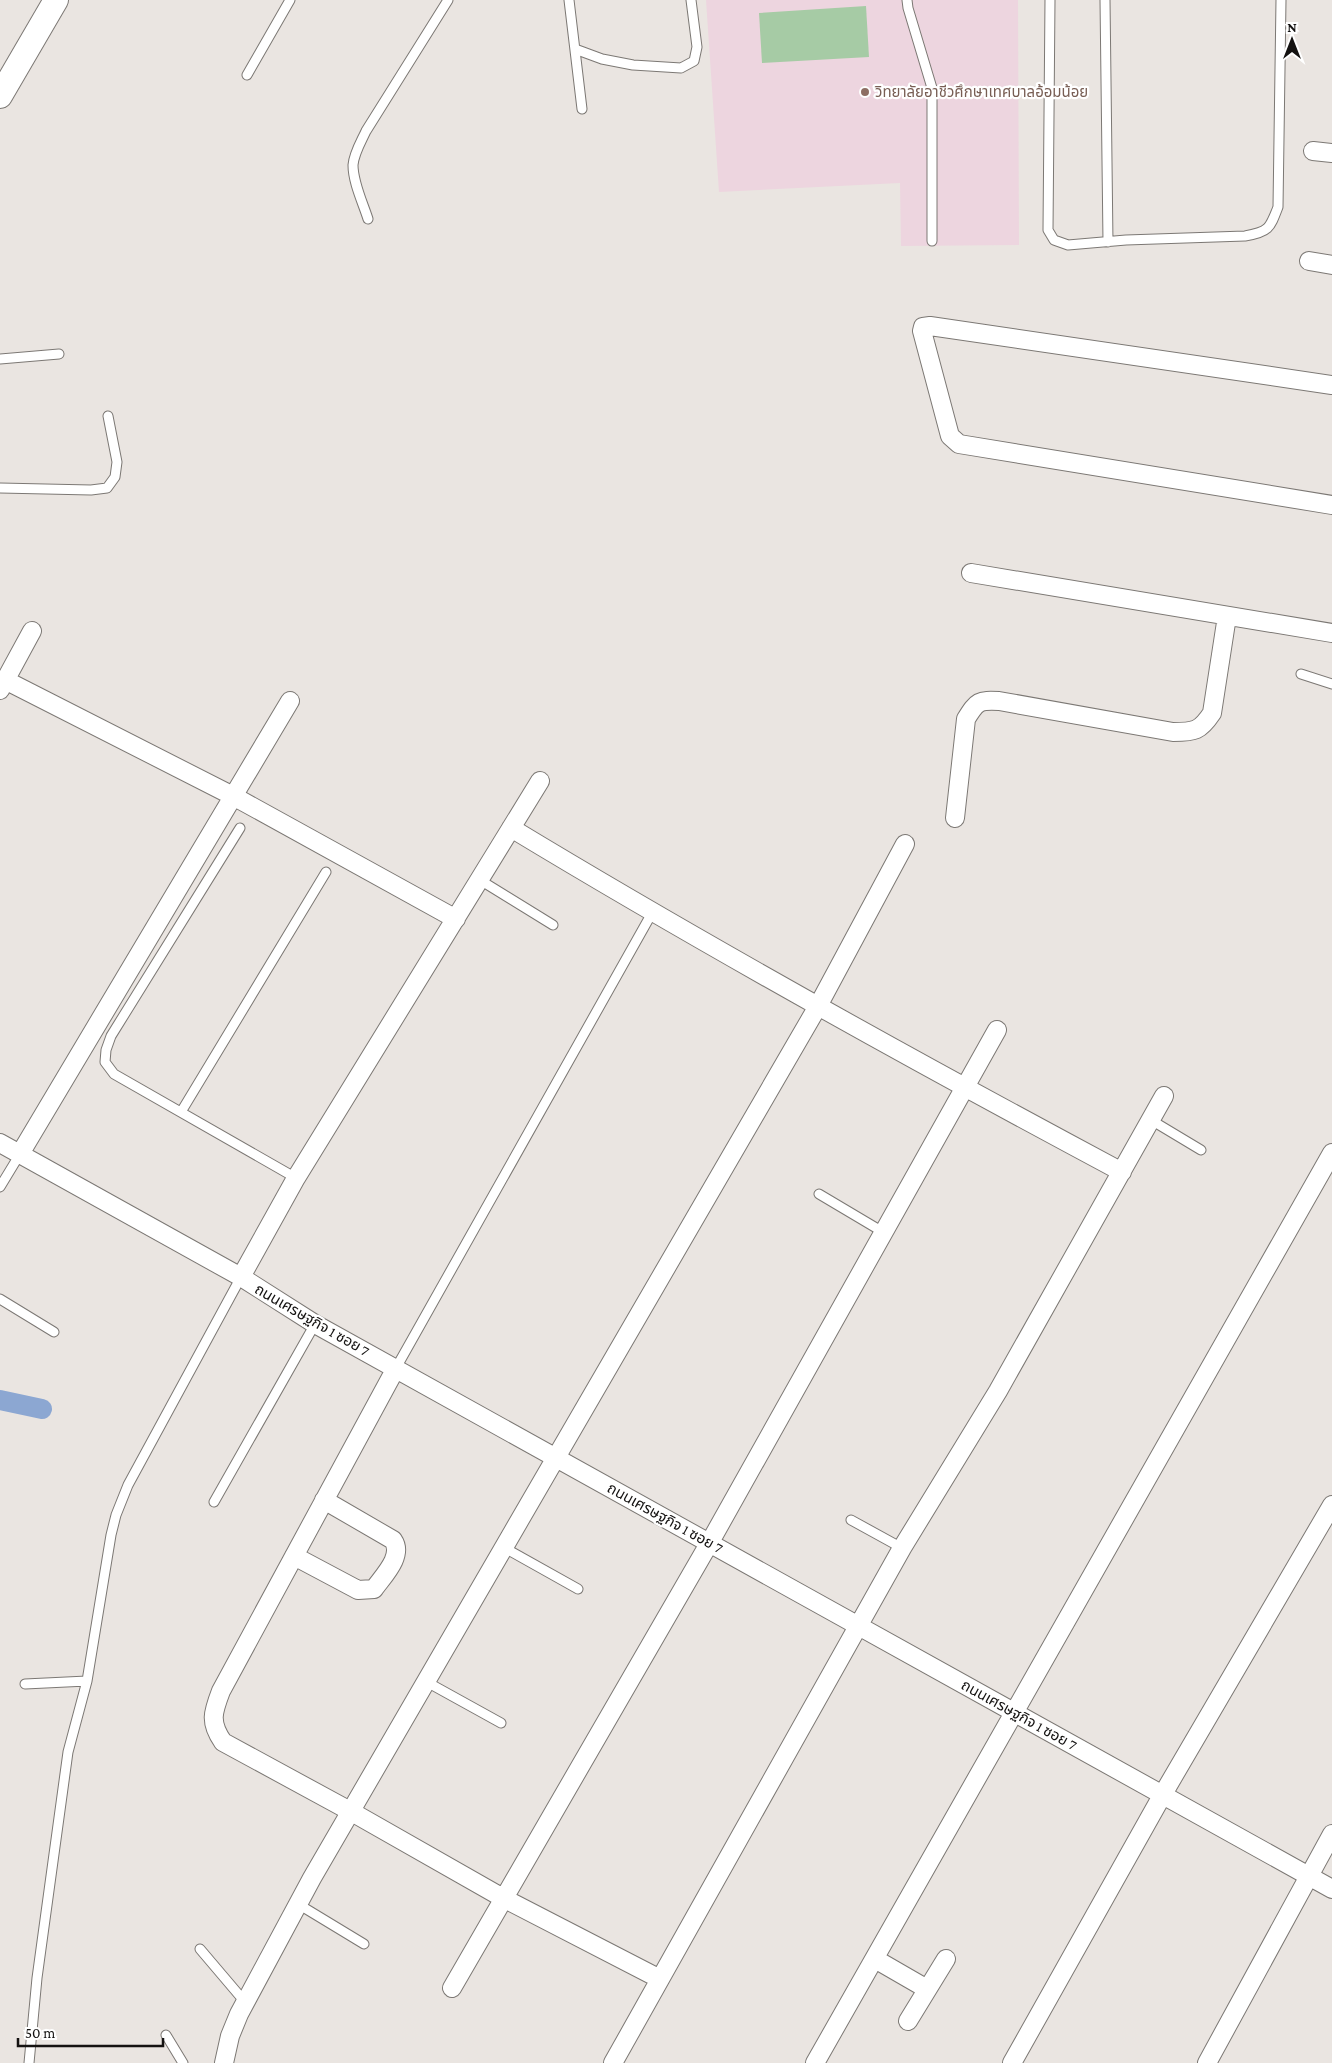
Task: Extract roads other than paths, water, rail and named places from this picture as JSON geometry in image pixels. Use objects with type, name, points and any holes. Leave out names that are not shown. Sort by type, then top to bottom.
[{"type":"main road","points":[[0,96],[56,0]]},
{"type":"street","points":[[1313,151],[1332,153]]},
{"type":"street","points":[[1309,261],[1332,265]]},
{"type":"street","points":[[1332,386],[930,326],[923,328],[922,331],[950,436],[959,444],[1332,505]]},
{"type":"street","points":[[971,573],[1332,633]]},
{"type":"street","points":[[955,818],[966,719],[974,706],[982,700],[999,701],[1174,732],[1188,732],[1203,727],[1212,713],[1227,616]]},
{"type":"street","points":[[32,631],[3,685],[233,796],[456,919]]},
{"type":"street","points":[[20,1154],[290,701]]},
{"type":"street","points":[[240,1278],[296,1178],[540,781]]},
{"type":"street","points":[[512,828],[652,913],[965,1088],[1122,1172]]},
{"type":"street","points":[[224,2063],[230,2036],[245,2002],[298,1904],[425,1681],[818,1006],[905,844]]},
{"type":"street","points":[[452,1988],[710,1542],[997,1030]]},
{"type":"street","points":[[613,2063],[902,1548],[998,1391],[1164,1096]]},
{"type":"street","name":"ถนนเศรษฐกิจ 1 ซอย 7","points":[[0,1143],[240,1278],[315,1324],[1332,1889]]},
{"type":"street","points":[[815,2063],[1332,1153]]},
{"type":"street","points":[[396,1368],[221,1691],[214,1710],[214,1730],[223,1742],[350,1811],[503,1898],[660,1979]]},
{"type":"street","points":[[294,1556],[358,1590],[366,1591],[374,1589],[396,1555],[397,1546],[393,1540],[324,1500]]},
{"type":"street","points":[[1012,2063],[1163,1794],[1332,1505]]},
{"type":"street","points":[[1207,2063],[1332,1834]]},
{"type":"street","points":[[874,1959],[927,1989]]},
{"type":"street","points":[[908,2021],[946,1959]]},
{"type":"lane","points":[[246,76],[290,0]]},
{"type":"lane","points":[[368,220],[356,182],[353,165],[357,150],[366,131],[448,0]]},
{"type":"lane","points":[[569,0],[582,109]]},
{"type":"lane","points":[[575,49],[602,59],[632,65],[681,68],[694,61],[697,46],[691,0]]},
{"type":"lane","points":[[908,0],[908,8],[932,88],[932,241]]},
{"type":"lane","points":[[1050,0],[1048,230],[1054,240],[1068,244],[1246,236],[1262,233],[1271,226],[1278,207],[1281,0]]},
{"type":"lane","points":[[1105,0],[1108,242]]},
{"type":"lane","points":[[0,359],[58,354]]},
{"type":"lane","points":[[0,488],[91,490],[107,488],[115,477],[117,462],[108,416]]},
{"type":"lane","points":[[1301,674],[1332,684]]},
{"type":"lane","points":[[240,828],[111,1036],[106,1050],[105,1062],[114,1074],[296,1178]]},
{"type":"lane","points":[[181,1112],[326,872]]},
{"type":"lane","points":[[480,880],[553,926]]},
{"type":"lane","points":[[396,1368],[652,913]]},
{"type":"lane","points":[[1150,1120],[1201,1150]]},
{"type":"lane","points":[[0,1187],[20,1154]]},
{"type":"lane","points":[[819,1194],[883,1232]]},
{"type":"lane","points":[[28,2063],[36,1978],[68,1752],[87,1681],[116,1515],[128,1486],[240,1278]]},
{"type":"lane","points":[[0,1299],[54,1332]]},
{"type":"lane","points":[[214,1502],[315,1324]]},
{"type":"lane","points":[[851,1520],[902,1548]]},
{"type":"lane","points":[[503,1547],[578,1589]]},
{"type":"lane","points":[[25,1684],[87,1681]]},
{"type":"lane","points":[[425,1681],[501,1723]]},
{"type":"lane","points":[[298,1904],[364,1944]]},
{"type":"lane","points":[[200,1949],[245,2002]]},
{"type":"lane","points":[[166,2034],[183,2063]]},
{"type":"waterway","points":[[0,1400],[42,1409]]},
{"type":"place","name":"วิทยาลัยอาชีวศึกษาเทศบาลอ้อมน้อย","points":[[865,92]]}]
